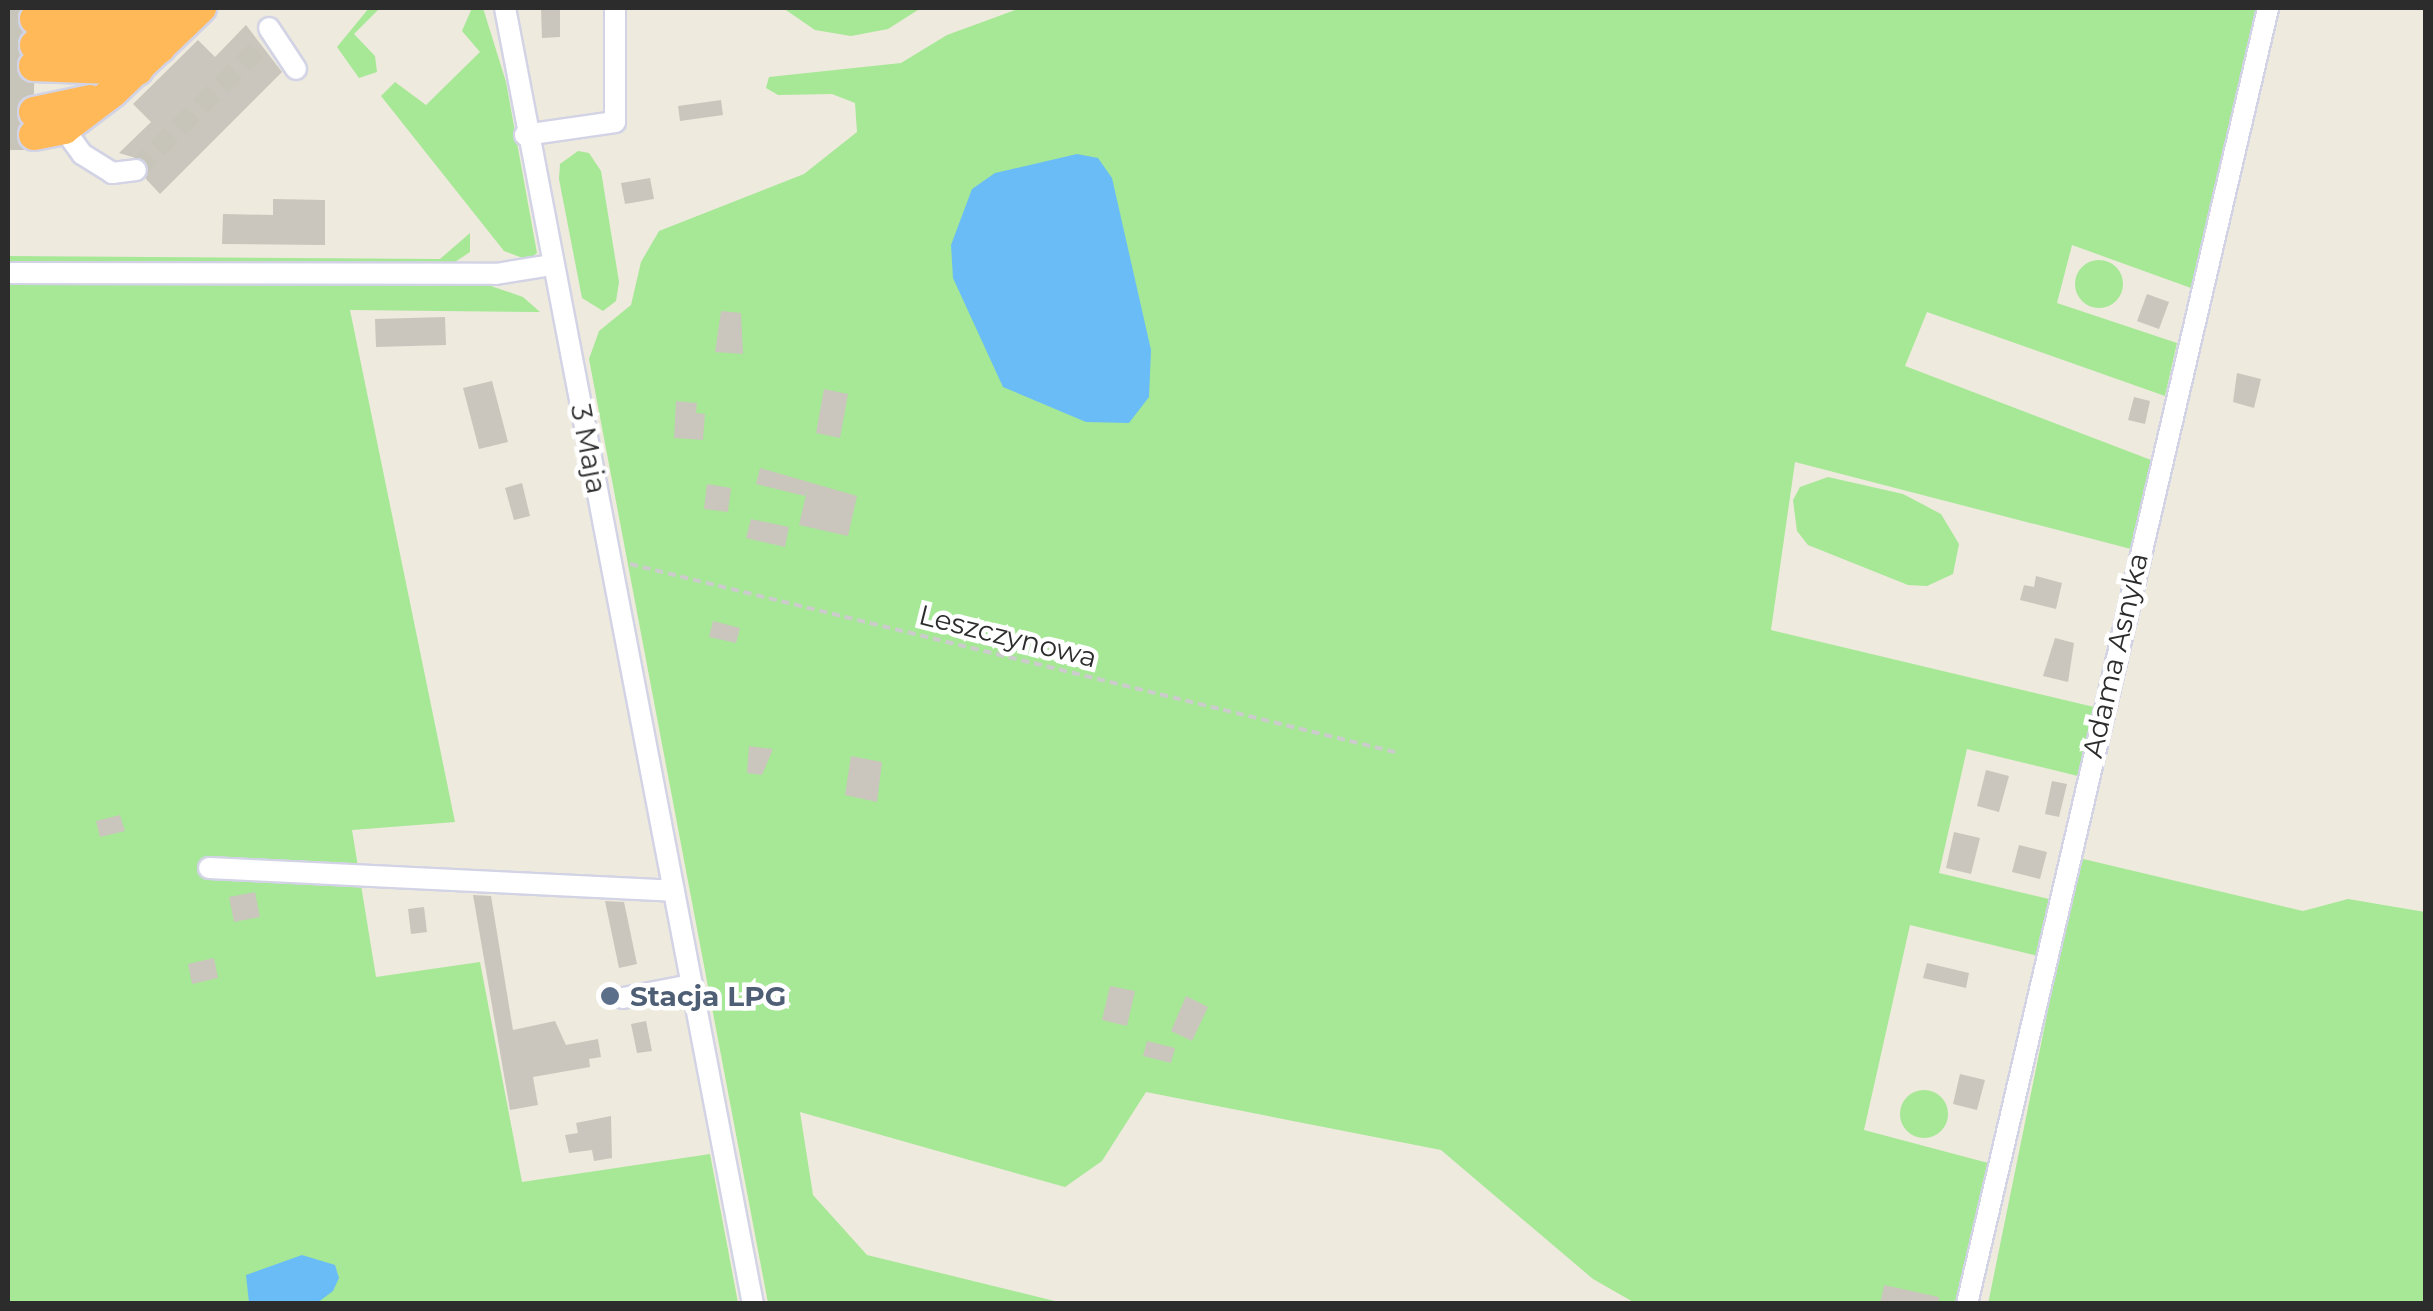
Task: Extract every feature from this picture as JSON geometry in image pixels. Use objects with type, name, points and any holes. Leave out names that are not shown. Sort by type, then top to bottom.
[{"type":"highway","points":[[34,78],[64,129],[113,92],[193,16]]},
{"type":"highway","points":[[34,78],[193,16]]},
{"type":"highway","points":[[34,78],[160,48]]},
{"type":"highway","points":[[34,78],[138,70]]},
{"type":"highway","points":[[34,78],[113,92]]},
{"type":"street","name":"3 Maja","points":[[505,8],[525,135],[611,559],[753,1304]]},
{"type":"street","points":[[525,135],[615,122],[615,8]]},
{"type":"street","name":"Adama Asnyka","points":[[1968,1304],[2268,8]]},
{"type":"street","points":[[269,26],[296,69]]},
{"type":"street","points":[[64,129],[82,154],[112,173],[136,170]]},
{"type":"street","points":[[8,273],[496,274],[552,265]]},
{"type":"street","points":[[209,868],[673,891]]},
{"type":"street","points":[[622,998],[692,985]]},
{"type":"path","name":"Leszczynowa","points":[[611,559],[1396,752]]},
{"type":"green space","points":[[369,8],[380,8],[354,34],[375,56],[377,72],[359,78],[337,47]]},
{"type":"green space","points":[[472,8],[483,8],[506,82],[537,253],[528,260],[504,251],[381,96],[395,82],[426,105],[480,52],[462,31]]},
{"type":"green space","points":[[783,8],[921,8],[888,29],[851,36],[815,30]]},
{"type":"green space","points":[[2257,8],[2191,288],[2072,245],[2057,303],[2177,343],[2165,396],[1927,312],[1905,366],[2151,460],[2131,549],[1795,462],[1771,630],[2094,707],[2078,776],[1967,749],[1939,873],[2049,899],[2038,956],[1910,925],[1864,1130],[1992,1164],[1962,1303],[1635,1303],[1593,1279],[1441,1150],[1146,1092],[1102,1161],[1065,1187],[800,1112],[813,1195],[867,1255],[1063,1303],[768,1303],[589,359],[599,331],[631,305],[641,262],[659,231],[804,174],[857,132],[855,103],[832,94],[778,95],[766,88],[769,77],[901,63],[947,35],[1018,9]]},
{"type":"green space","points":[[578,151],[589,153],[601,171],[619,282],[616,301],[603,311],[582,298],[559,179],[560,164]]},
{"type":"green space","points":[[470,233],[470,252],[449,266],[8,263],[8,256],[440,259]]},
{"type":"green space","points":[[2099,260],[2116,267],[2123,284],[2116,301],[2099,308],[2082,301],[2075,284],[2082,267]]},
{"type":"green space","points":[[8,277],[488,285],[523,297],[540,312],[350,310],[455,822],[352,830],[376,977],[480,962],[522,1182],[710,1154],[738,1303],[8,1303]]},
{"type":"green space","points":[[1828,477],[1903,494],[1941,514],[1959,544],[1953,574],[1927,586],[1908,585],[1808,545],[1797,531],[1793,500],[1800,487]]},
{"type":"green space","points":[[2079,858],[2303,911],[2348,899],[2425,912],[2425,1303],[1988,1304]]},
{"type":"green space","points":[[1924,1090],[1941,1097],[1948,1114],[1941,1131],[1924,1138],[1907,1131],[1900,1114],[1907,1097]]},
{"type":"water","points":[[1077,154],[1098,158],[1112,178],[1151,350],[1149,397],[1129,423],[1086,422],[1003,387],[953,278],[951,245],[972,189],[995,173]]},
{"type":"water","points":[[302,1255],[335,1265],[339,1278],[333,1291],[317,1303],[249,1303],[246,1275]]},
{"type":"building","points":[[8,8],[21,8],[17,74],[34,85],[34,93],[16,107],[18,144],[8,144]]},
{"type":"building","points":[[541,8],[560,8],[560,37],[542,38]]},
{"type":"building","points":[[246,25],[282,72],[160,194],[146,179],[146,161],[119,153],[151,122],[133,104],[198,40],[215,57]]},
{"type":"building","points":[[721,100],[723,115],[680,121],[678,106]]},
{"type":"building","points":[[650,178],[654,199],[625,204],[621,183]]},
{"type":"building","points":[[273,199],[325,200],[325,245],[222,244],[223,214],[273,215]]},
{"type":"building","points":[[2147,294],[2169,302],[2159,329],[2137,321]]},
{"type":"building","points":[[721,311],[741,313],[743,354],[715,352]]},
{"type":"building","points":[[445,317],[446,345],[376,347],[375,319]]},
{"type":"building","points":[[2237,373],[2261,379],[2254,408],[2233,402]]},
{"type":"building","points":[[492,381],[508,442],[479,449],[463,388]]},
{"type":"building","points":[[824,389],[848,394],[840,438],[816,433]]},
{"type":"building","points":[[2134,397],[2150,401],[2145,424],[2128,420]]},
{"type":"building","points":[[676,401],[697,403],[696,413],[705,414],[703,440],[674,438]]},
{"type":"building","points":[[760,468],[857,496],[848,536],[799,525],[808,486],[805,496],[756,484]]},
{"type":"building","points":[[522,483],[530,516],[514,520],[505,488]]},
{"type":"building","points":[[707,484],[731,488],[728,512],[704,509]]},
{"type":"building","points":[[751,519],[789,527],[785,547],[746,538]]},
{"type":"building","points":[[2036,576],[2062,583],[2056,609],[2020,600],[2024,585],[2034,587]]},
{"type":"building","points":[[713,621],[740,628],[736,643],[709,637]]},
{"type":"building","points":[[2055,638],[2074,643],[2068,682],[2043,676]]},
{"type":"building","points":[[749,746],[773,749],[762,775],[747,773]]},
{"type":"building","points":[[851,756],[882,762],[877,802],[845,795]]},
{"type":"building","points":[[1986,770],[2009,776],[1999,812],[1977,806]]},
{"type":"building","points":[[2052,781],[2067,784],[2059,817],[2045,814]]},
{"type":"building","points":[[120,815],[125,831],[100,837],[96,821]]},
{"type":"building","points":[[1954,832],[1980,838],[1971,874],[1946,868]]},
{"type":"building","points":[[2019,845],[2047,852],[2040,879],[2012,872]]},
{"type":"building","points":[[255,892],[260,917],[234,922],[229,897]]},
{"type":"building","points":[[473,895],[491,896],[513,1030],[555,1021],[566,1045],[598,1039],[601,1057],[589,1059],[590,1067],[533,1077],[538,1105],[510,1110]]},
{"type":"building","points":[[605,901],[624,902],[637,964],[619,968]]},
{"type":"building","points":[[424,907],[427,932],[411,934],[408,909]]},
{"type":"building","points":[[214,958],[218,978],[192,984],[188,964]]},
{"type":"building","points":[[1927,963],[1969,973],[1966,988],[1923,978]]},
{"type":"building","points":[[1110,986],[1135,991],[1127,1026],[1102,1020]]},
{"type":"building","points":[[1186,996],[1208,1007],[1192,1041],[1171,1031]]},
{"type":"building","points":[[646,1021],[652,1051],[637,1053],[631,1024]]},
{"type":"building","points":[[1147,1041],[1175,1048],[1171,1063],[1143,1056]]},
{"type":"building","points":[[1960,1074],[1985,1080],[1977,1110],[1953,1104]]},
{"type":"building","points":[[611,1116],[612,1158],[594,1161],[592,1150],[569,1153],[565,1135],[578,1133],[576,1123]]},
{"type":"building","points":[[1884,1285],[1939,1297],[1939,1304],[1880,1304]]},
{"type":"tunnel","points":[[8,18],[35,19]]},
{"type":"tunnel","points":[[136,170],[264,43]]},
{"type":"tunnel","points":[[8,44],[35,45]]},
{"type":"tunnel","points":[[8,66],[34,66]]},
{"type":"tunnel","points":[[8,89],[34,90]]},
{"type":"tunnel","points":[[8,111],[34,112]]},
{"type":"tunnel","points":[[8,135],[34,135]]},
{"type":"place","name":"Stacja LPG","points":[[610,996]]}]
